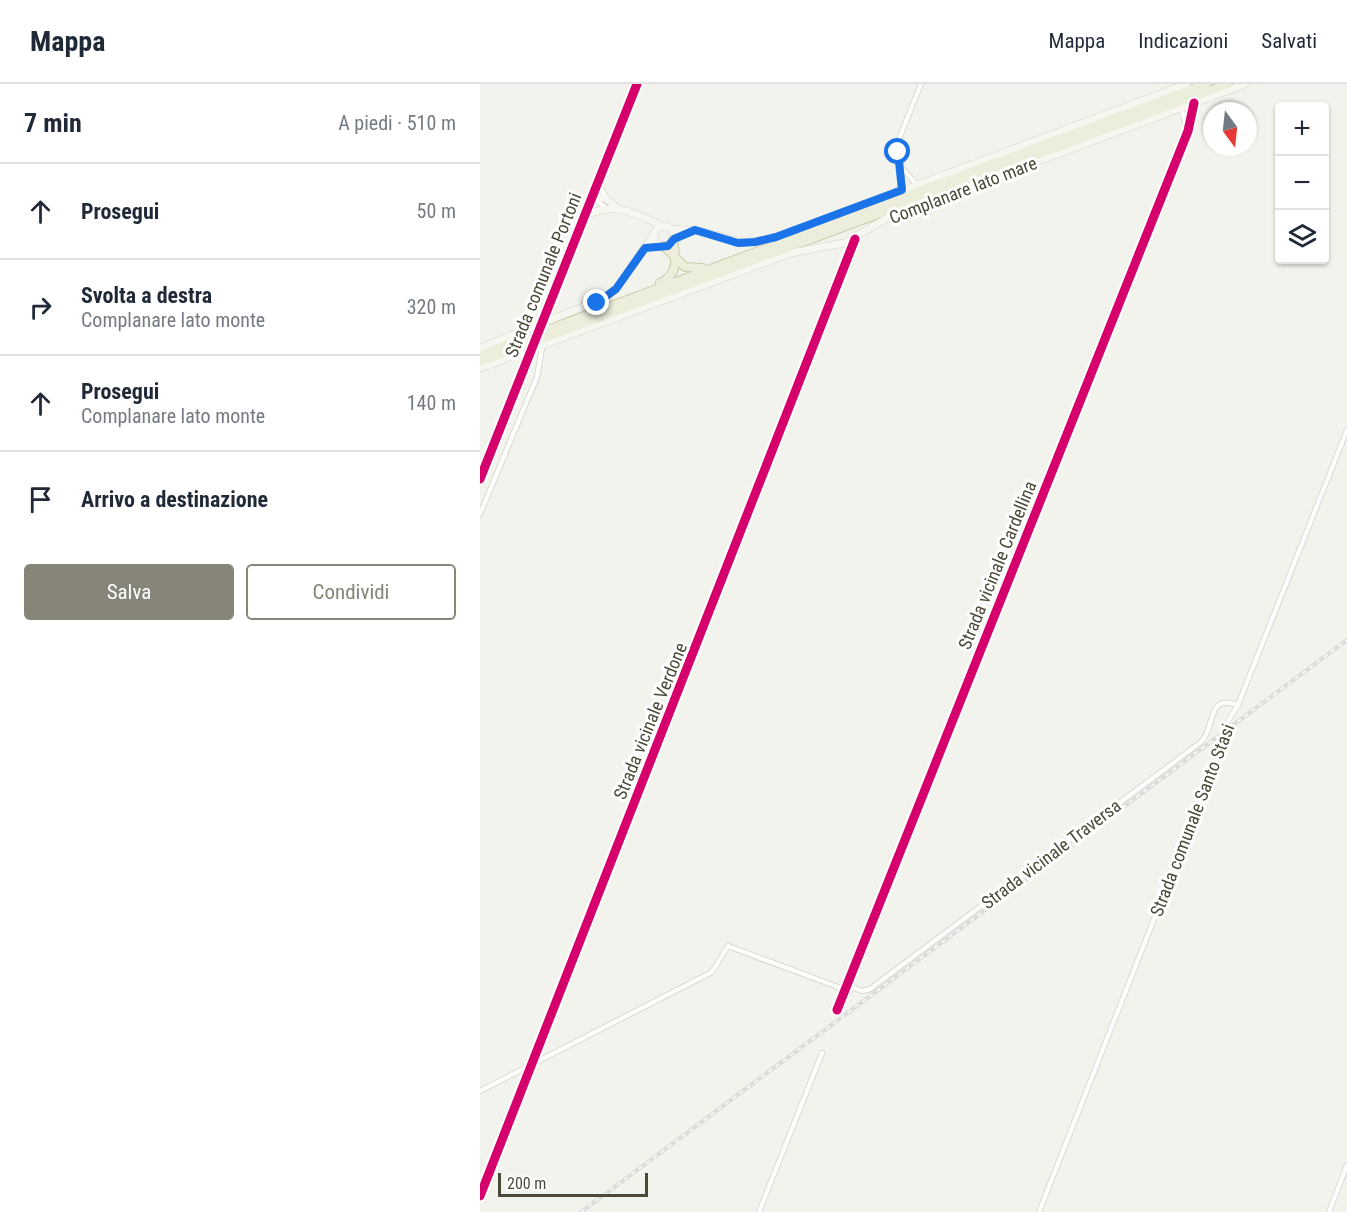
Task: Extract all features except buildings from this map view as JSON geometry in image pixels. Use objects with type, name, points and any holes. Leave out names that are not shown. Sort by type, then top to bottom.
[{"type":"highway","points":[[480,355],[1206,84]]},
{"type":"highway","points":[[480,362],[1228,84]]},
{"type":"highway","points":[[618,303],[668,279],[675,270],[674,240]]},
{"type":"highway","points":[[661,246],[685,267],[695,270],[752,253]]},
{"type":"street","name":"Strada comunale Portoni","points":[[480,479],[637,84]]},
{"type":"street","points":[[902,190],[899,139],[921,84]]},
{"type":"street","points":[[584,216],[605,207],[617,208],[671,229],[701,231],[750,243],[776,237],[1187,84]]},
{"type":"street","name":"Complanare lato mare","points":[[480,368],[542,348],[791,253],[855,239],[889,217],[1245,84]]},
{"type":"street","name":"Strada vicinale Cardellina","points":[[837,1010],[1188,131],[1194,103]]},
{"type":"street","points":[[1181,108],[1188,131]]},
{"type":"street","points":[[902,168],[917,185]]},
{"type":"street","points":[[598,182],[606,198],[617,208]]},
{"type":"street","points":[[592,198],[606,198]]},
{"type":"street","points":[[592,198],[605,207]]},
{"type":"street","points":[[644,218],[661,246]]},
{"type":"street","points":[[480,348],[600,301],[616,289],[654,235],[663,226]]},
{"type":"street","points":[[671,229],[674,240]]},
{"type":"street","points":[[645,248],[661,246],[688,231]]},
{"type":"street","name":"Strada vicinale Verdone","points":[[480,1196],[850,258],[855,239]]},
{"type":"street","points":[[844,243],[850,258]]},
{"type":"street","points":[[480,514],[537,377],[542,348]]},
{"type":"street","name":"Strada comunale Santo Stasi","points":[[1039,1212],[1222,746],[1225,726],[1238,705],[1347,430]]},
{"type":"street","name":"Strada vicinale Traversa","points":[[480,1091],[712,972],[728,946],[847,988],[862,991],[870,989],[1201,742],[1207,735],[1213,713],[1219,704],[1227,701],[1238,705]]},
{"type":"street","points":[[759,1212],[822,1053]]},
{"type":"street","points":[[1329,1212],[1347,1165]]},
{"type":"railway","points":[[581,1212],[1347,640]]},
{"type":"cycle path","points":[[480,479],[637,84]]},
{"type":"cycle path","points":[[837,1010],[1188,131],[1194,103]]},
{"type":"cycle path","points":[[480,1196],[855,239]]},
{"type":"route","points":[[597,303],[616,289],[645,248],[668,246],[674,239],[688,231],[701,231],[738,243],[750,243],[776,237],[902,190],[902,168],[898,152]]}]
